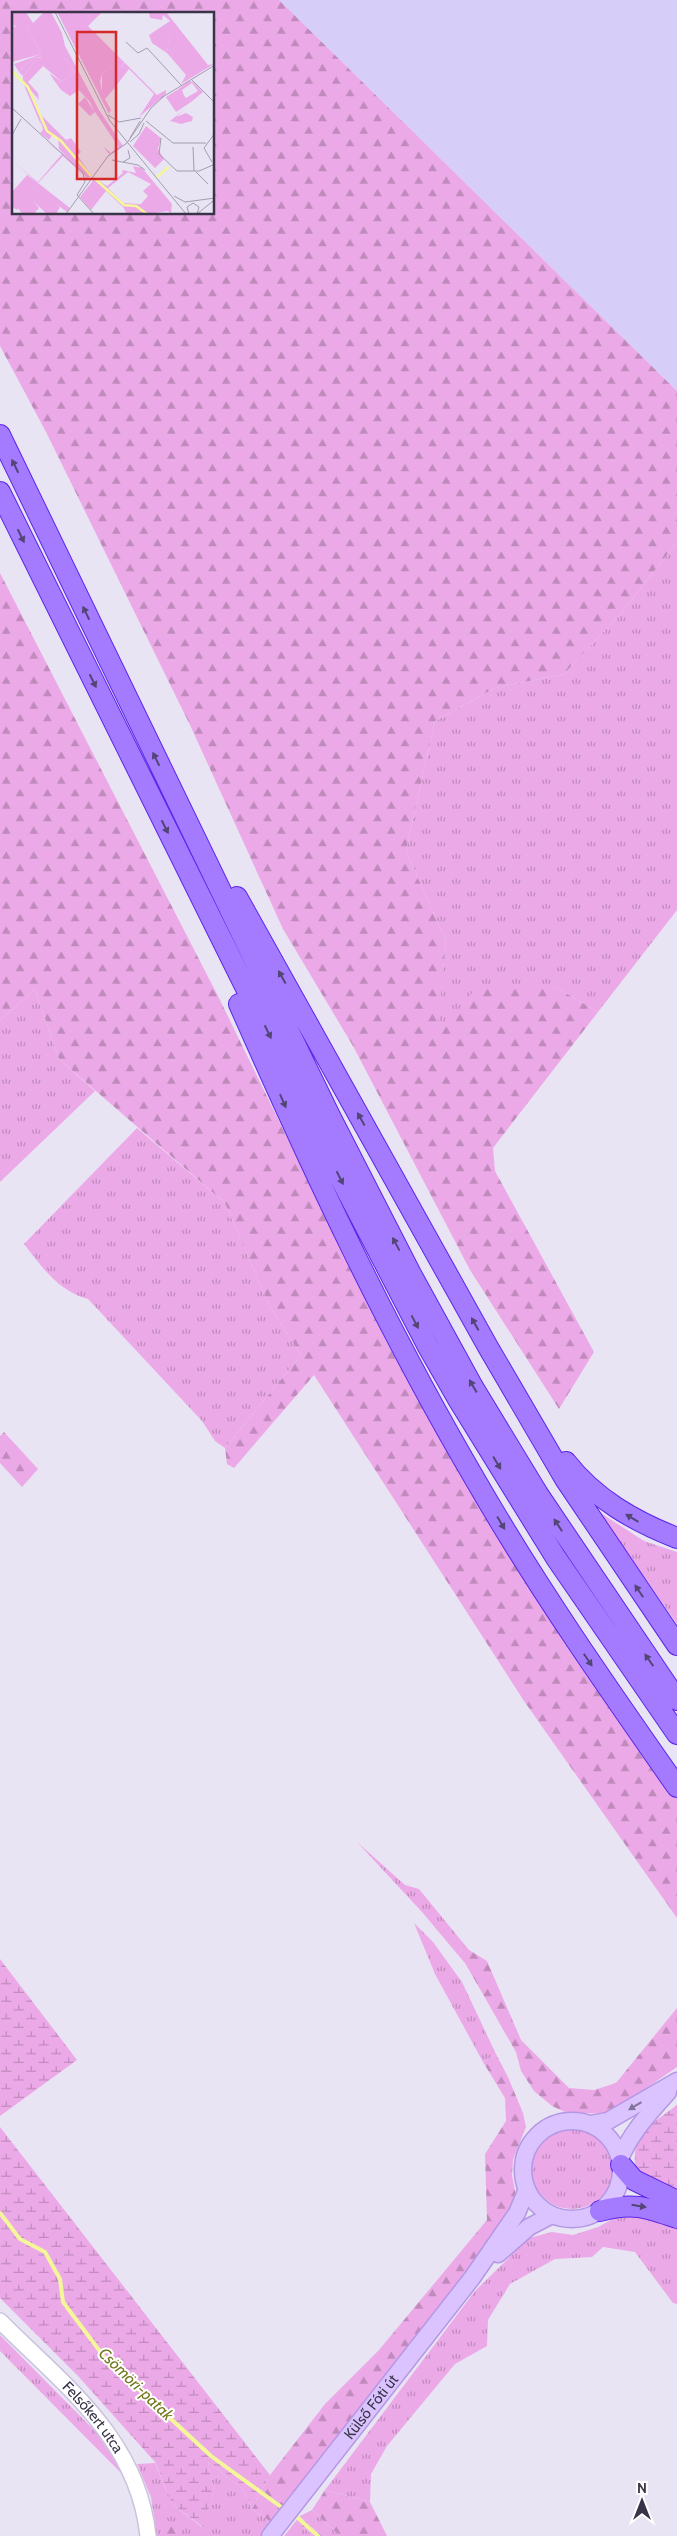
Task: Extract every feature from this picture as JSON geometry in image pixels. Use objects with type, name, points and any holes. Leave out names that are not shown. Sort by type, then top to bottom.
[{"type":"highway","points":[[0,435],[192,835],[363,1182],[469,1379],[564,1535],[677,1700]]},
{"type":"highway","points":[[0,492],[366,1229],[459,1401],[556,1558],[677,1734]]},
{"type":"highway","points":[[192,835],[233,890],[535,1427],[590,1518],[677,1645]]},
{"type":"highway","points":[[208,910],[219,958],[324,1191],[397,1340],[476,1482],[513,1542],[586,1657],[677,1787]]},
{"type":"highway","points":[[535,1427],[575,1474],[598,1496],[644,1525],[677,1538]]},
{"type":"highway","points":[[621,2162],[634,2180],[650,2190],[677,2201]]},
{"type":"highway","points":[[600,2211],[631,2205],[644,2207],[677,2218]]},
{"type":"main road","points":[[677,2081],[638,2125],[627,2142],[621,2162],[618,2188],[610,2201],[600,2211],[585,2218],[568,2219],[552,2216],[537,2205],[527,2189],[523,2174],[524,2159],[530,2145],[539,2134],[551,2125],[566,2121],[591,2124],[608,2121],[677,2081]]},
{"type":"main road","points":[[591,2124],[604,2132],[614,2144],[621,2162]]},
{"type":"main road","name":"Külső Fóti út","points":[[274,2532],[472,2278],[517,2213],[527,2189]]},
{"type":"main road","name":"Külső Fóti út","points":[[472,2278],[529,2227],[552,2216]]},
{"type":"street","name":"Felsőkert utca","points":[[0,2321],[104,2425],[130,2468],[140,2494],[148,2536]]},
{"type":"shaded area","points":[[279,0],[677,0],[677,391]]},
{"type":"green space","points":[[0,0],[279,0],[677,391],[677,542],[623,611],[564,674],[495,688],[435,721],[406,851],[446,941],[437,1038],[475,989],[554,986],[598,1012],[493,1148],[495,1171],[594,1352],[559,1409],[470,1270],[353,1046],[283,929],[190,725],[46,432],[0,346]]},
{"type":"green space","points":[[677,542],[677,910],[598,1012],[554,986],[436,1039],[446,941],[406,851],[435,721],[495,688],[564,674],[623,611]]},
{"type":"green space","points":[[0,573],[220,1000],[387,1343],[468,1486],[629,1735],[677,1798],[677,1918],[524,1701],[314,1375],[234,1468],[227,1464],[225,1448],[301,1355],[269,1305],[225,1203],[59,1059],[35,989],[0,1020]]},
{"type":"green space","points":[[35,989],[59,1059],[95,1091],[0,1182],[0,1020]]},
{"type":"green space","points":[[137,1128],[225,1203],[269,1305],[301,1355],[225,1448],[215,1441],[202,1421],[88,1299],[77,1295],[59,1284],[24,1244]]},
{"type":"green space","points":[[4,1432],[38,1469],[22,1487],[0,1463],[0,1436]]},
{"type":"green space","points":[[599,1512],[644,1541],[677,1552],[677,1624]]},
{"type":"green space","points":[[357,1842],[405,1885],[419,1889],[464,1944],[458,1955],[422,1912]]},
{"type":"green space","points":[[414,1923],[433,1942],[462,1982],[496,2054],[483,2062],[435,1974]]},
{"type":"green space","points":[[464,1944],[469,1950],[487,1961],[521,2040],[569,2088],[594,2090],[616,2083],[677,2008],[677,2067],[622,2105],[605,2114],[565,2112],[552,2106],[534,2091],[521,2071],[516,2052],[465,1963],[458,1955]]},
{"type":"green space","points":[[0,1959],[77,2060],[0,2116]]},
{"type":"green space","points":[[496,2054],[523,2113],[526,2127],[513,2160],[512,2175],[516,2196],[500,2232],[274,2524],[252,2509],[270,2475],[325,2404],[379,2350],[487,2220],[485,2154],[506,2121],[505,2098],[483,2062]]},
{"type":"green space","points":[[677,2105],[677,2196],[636,2170],[635,2158],[639,2139],[644,2132]]},
{"type":"green space","points":[[0,2127],[270,2475],[252,2509],[243,2489],[208,2462],[214,2491],[203,2527],[172,2504],[155,2462],[78,2376],[0,2298]]},
{"type":"green space","points":[[572,2127],[588,2130],[601,2139],[610,2152],[613,2168],[610,2184],[601,2197],[588,2206],[572,2209],[556,2206],[543,2197],[534,2184],[531,2168],[534,2152],[543,2139],[556,2130]]},
{"type":"green space","points":[[620,2215],[644,2217],[677,2229],[677,2304],[673,2303],[635,2252],[603,2247],[592,2257],[555,2259],[510,2284],[488,2320],[487,2346],[455,2364],[387,2446],[371,2474],[370,2502],[325,2490],[475,2291],[529,2238],[552,2232],[573,2235],[598,2227]]},
{"type":"green space","points":[[0,2335],[97,2433],[125,2477],[0,2351]]},
{"type":"green space","points":[[208,2462],[243,2489],[252,2509],[274,2524],[264,2536],[157,2536],[151,2497],[137,2464],[155,2463],[172,2504],[202,2527],[214,2491]]},
{"type":"green space","points":[[325,2490],[370,2502],[387,2536],[340,2536],[312,2510]]},
{"type":"green space","points":[[312,2510],[340,2536],[322,2536],[300,2516]]},
{"type":"green space","points":[[300,2516],[322,2536],[313,2536],[296,2521]]},
{"type":"green space","points":[[166,2518],[180,2536],[162,2536],[162,2521]]},
{"type":"green space","points":[[296,2521],[313,2536],[284,2536]]},
{"type":"waterway","name":"Csömöri-patak","points":[[0,2213],[20,2239],[45,2252],[60,2279],[63,2302],[105,2358],[211,2456],[284,2509]]},
{"type":"waterway","name":"Csömöri-patak","points":[[298,2518],[318,2536]]}]
